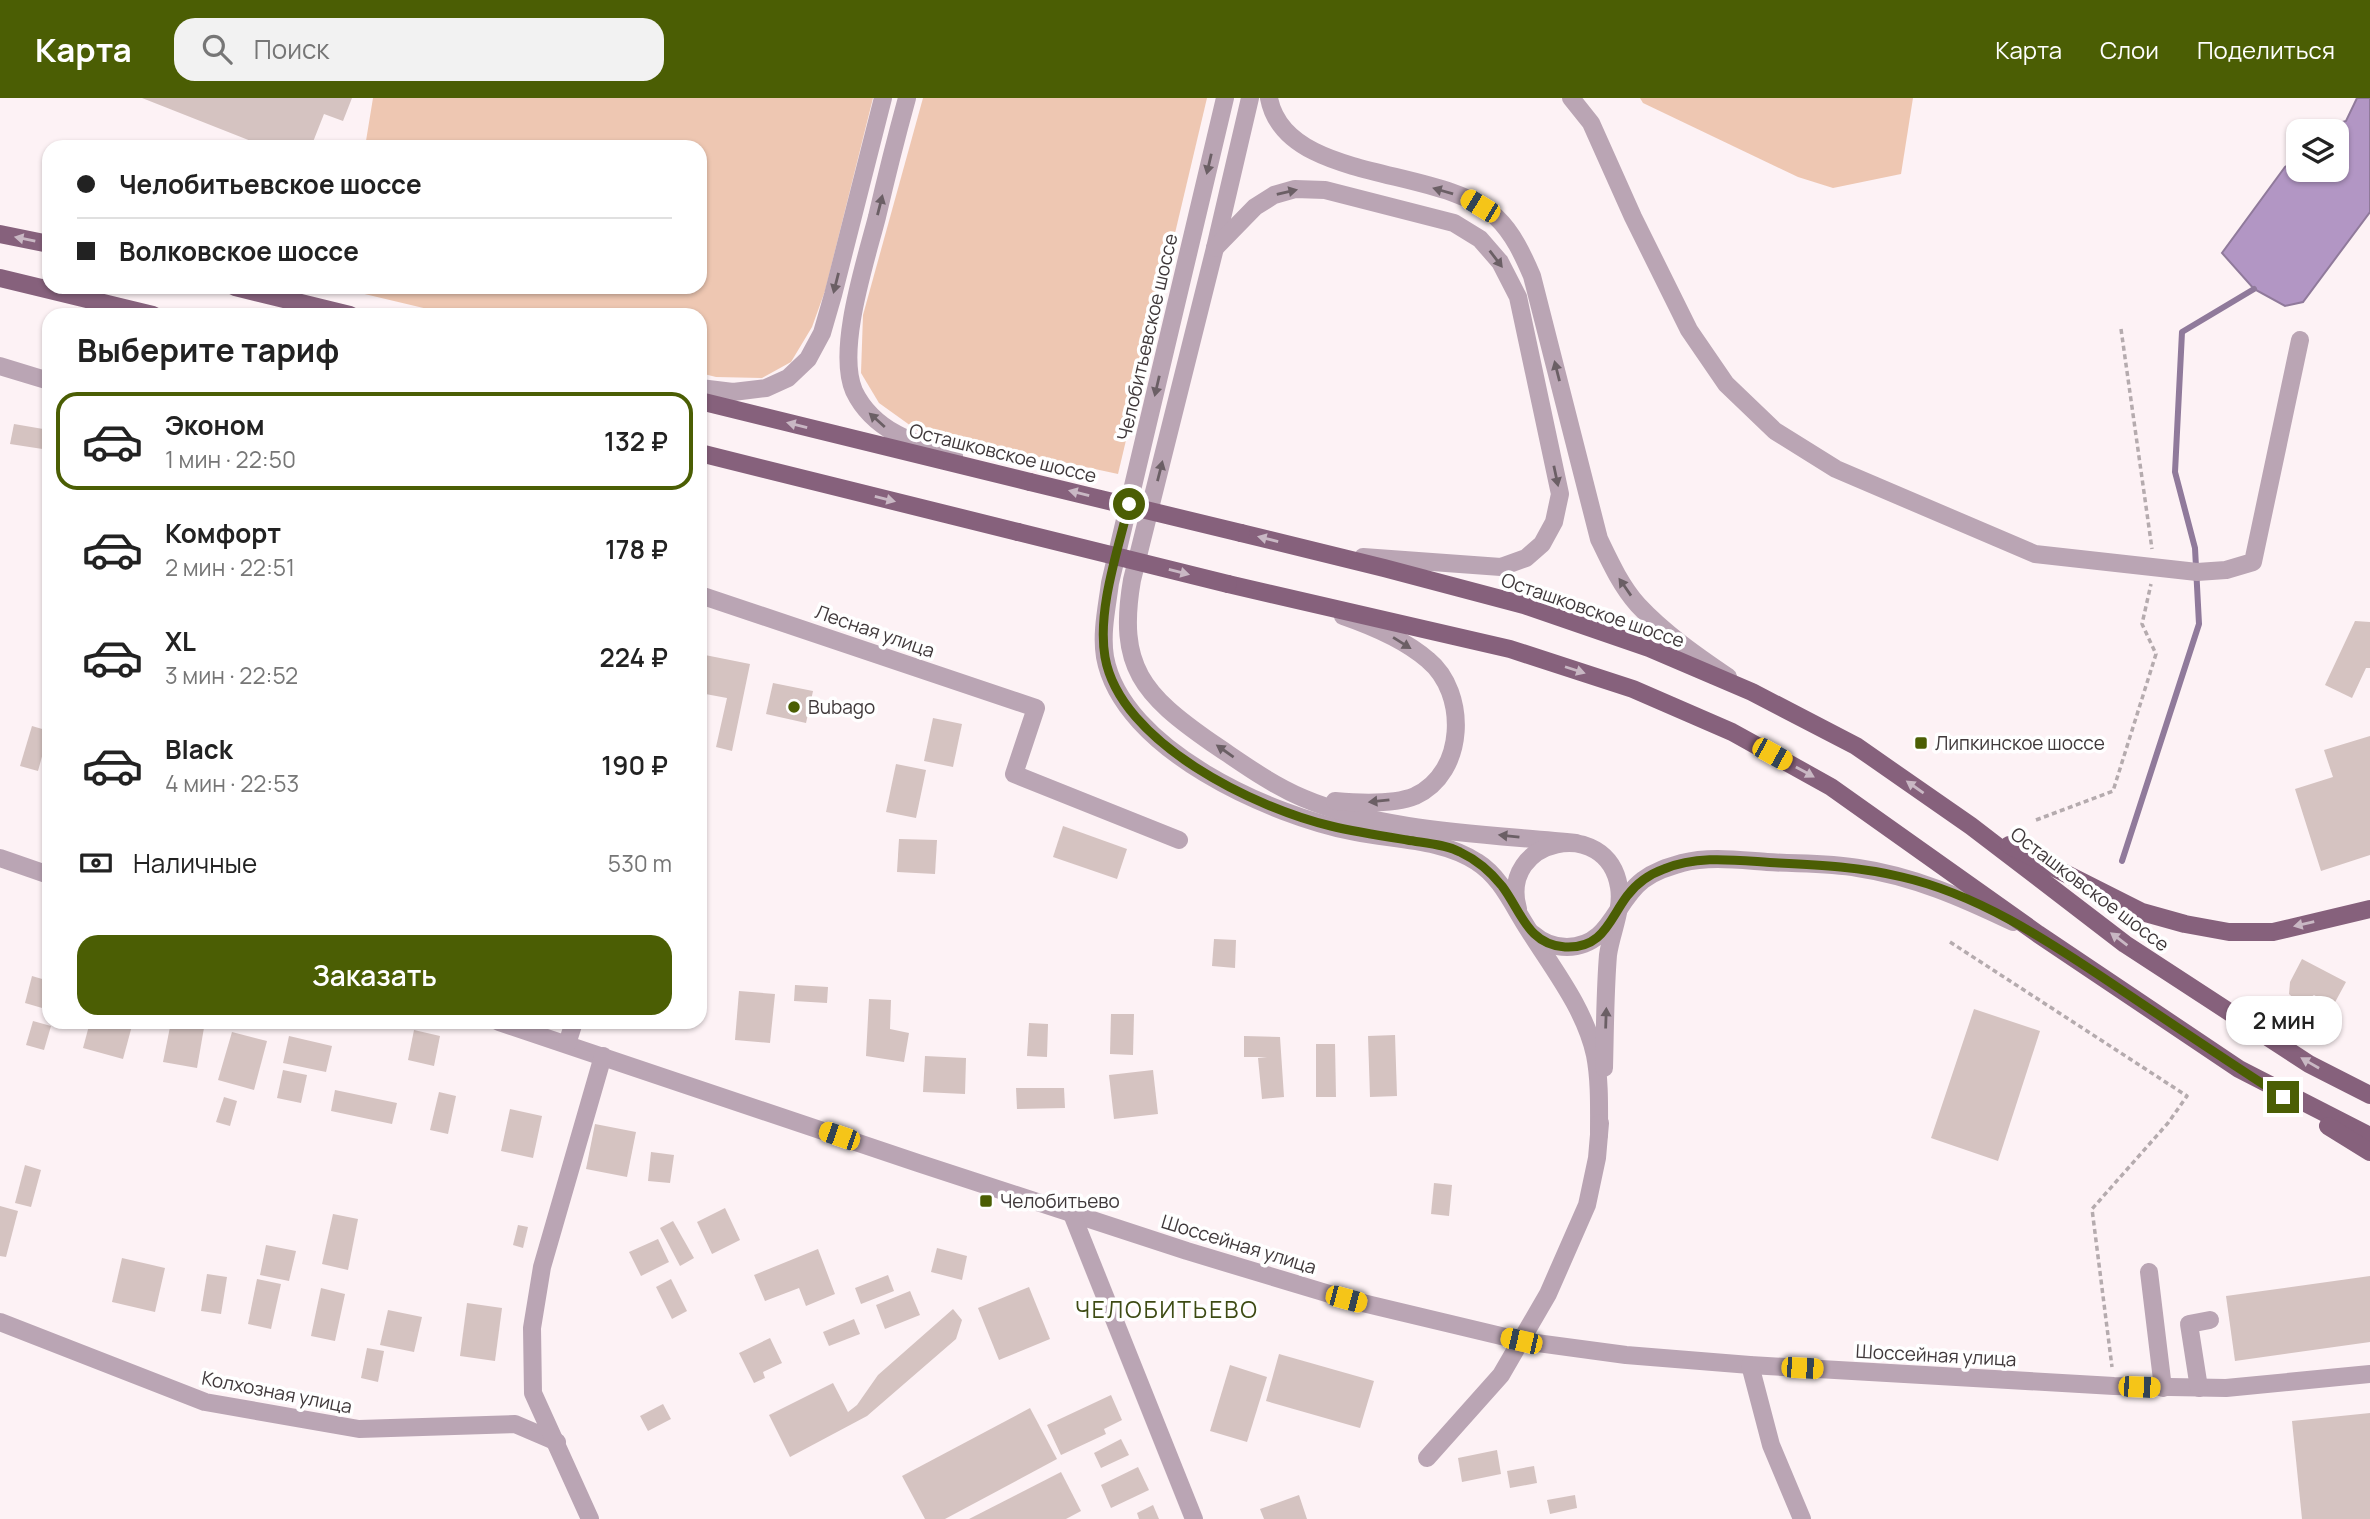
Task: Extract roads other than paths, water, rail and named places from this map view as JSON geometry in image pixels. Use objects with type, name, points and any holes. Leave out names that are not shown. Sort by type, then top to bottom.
[{"type":"main road","points":[[0,234],[42,243]]},
{"type":"main road","points":[[0,278],[42,288]]},
{"type":"main road","points":[[66,294],[124,308]]},
{"type":"main road","points":[[264,294],[321,308]]},
{"type":"main road","name":"Осташковское шоссе","points":[[707,403],[1313,550],[1524,606],[1649,648],[1752,692],[1856,746],[1971,826],[2124,944],[2309,1064],[2370,1095]]},
{"type":"main road","points":[[707,455],[1228,584],[1510,649],[1633,689],[1732,732],[1831,787],[2038,934],[2239,1069],[2370,1152]]},
{"type":"main road","points":[[1971,826],[2142,912],[2185,924],[2229,932],[2273,932],[2370,909]]},
{"type":"main road","points":[[2239,1069],[2370,1136]]},
{"type":"street","points":[[707,389],[733,392],[766,388],[789,377],[808,359],[822,333],[833,295],[883,98]]},
{"type":"street","points":[[907,98],[856,301],[850,356],[854,390],[867,411],[887,429],[911,442],[1030,482]]},
{"type":"street","name":"Челобитьевское шоссе","points":[[1225,98],[1110,583],[1104,626],[1105,657],[1114,686],[1130,710],[1153,734],[1182,759],[1225,785],[1311,821],[1354,832],[1456,850],[1480,863],[1503,887],[1571,998],[1589,1035],[1598,1076],[1599,1135]]},
{"type":"street","name":"Челобитьевское шоссе","points":[[1250,98],[1132,580],[1128,604],[1128,637],[1134,667],[1146,686],[1192,729],[1257,773],[1303,797],[1370,819],[1589,846],[1609,862],[1620,888],[1608,955],[1599,1135],[1593,1183],[1580,1226],[1553,1284],[1501,1375],[1427,1458]]},
{"type":"street","points":[[1269,98],[1283,129],[1303,147],[1327,157],[1466,197],[1495,216],[1517,242],[1532,276],[1599,539],[1616,575],[1637,604],[1665,631],[1752,692]]},
{"type":"street","points":[[1571,98],[1591,123],[1633,217],[1689,330],[1726,384],[1775,431],[1836,470],[2035,554],[2197,572],[2227,570],[2253,562],[2300,340]]},
{"type":"street","points":[[1215,248],[1255,207],[1274,195],[1295,189],[1325,190],[1454,223],[1480,239],[1500,262],[1518,297],[1560,494],[1554,522],[1542,544],[1526,558],[1501,567],[1387,560],[1313,550]]},
{"type":"street","points":[[0,366],[42,379]]},
{"type":"street","name":"Лесная улица","points":[[707,597],[1036,708],[1013,774],[1179,840]]},
{"type":"street","points":[[1257,773],[1284,786],[1330,801],[1382,802],[1415,796],[1434,782],[1449,761],[1457,732],[1455,705],[1444,678],[1429,660],[1391,637],[1355,620],[1294,598]]},
{"type":"street","name":"Челобитьевское шоссе","points":[[1576,843],[1549,845],[1528,859],[1520,872],[1516,887],[1516,901],[1523,922],[1536,937],[1550,944],[1574,947],[1601,935],[1618,911]]},
{"type":"street","points":[[0,859],[42,873]]},
{"type":"street","points":[[1618,911],[1635,887],[1661,869],[1685,862],[1718,859],[1856,867],[1907,878],[1954,894],[2038,934]]},
{"type":"street","name":"Шоссейная улица","points":[[521,1029],[1072,1214],[1346,1299],[1521,1341],[1626,1355],[1750,1365],[2163,1388],[2226,1388],[2370,1374]]},
{"type":"street","points":[[567,1044],[572,1029]]},
{"type":"street","points":[[590,1519],[533,1393],[532,1328],[542,1267],[603,1056]]},
{"type":"street","points":[[1072,1214],[1194,1519]]},
{"type":"street","points":[[2149,1272],[2163,1388]]},
{"type":"street","points":[[2199,1388],[2189,1324],[2210,1320]]},
{"type":"street","name":"Колхозная улица","points":[[0,1322],[205,1402],[359,1429],[515,1424],[556,1442]]},
{"type":"street","points":[[1750,1365],[1771,1445],[1802,1519]]},
{"type":"street","points":[[515,1424],[533,1393]]},
{"type":"waterway","points":[[2122,861],[2199,624],[2195,548],[2175,472],[2182,332],[2254,289]]},
{"type":"place","name":"Bubago","points":[[794,707]]},
{"type":"place","name":"Липкинское шоссе","points":[[1921,743]]},
{"type":"place","name":"Челобитьево","points":[[986,1201]]},
{"type":"district","name":"ЧЕЛОБИТЬЕВО","points":[[1167,1310]]}]
